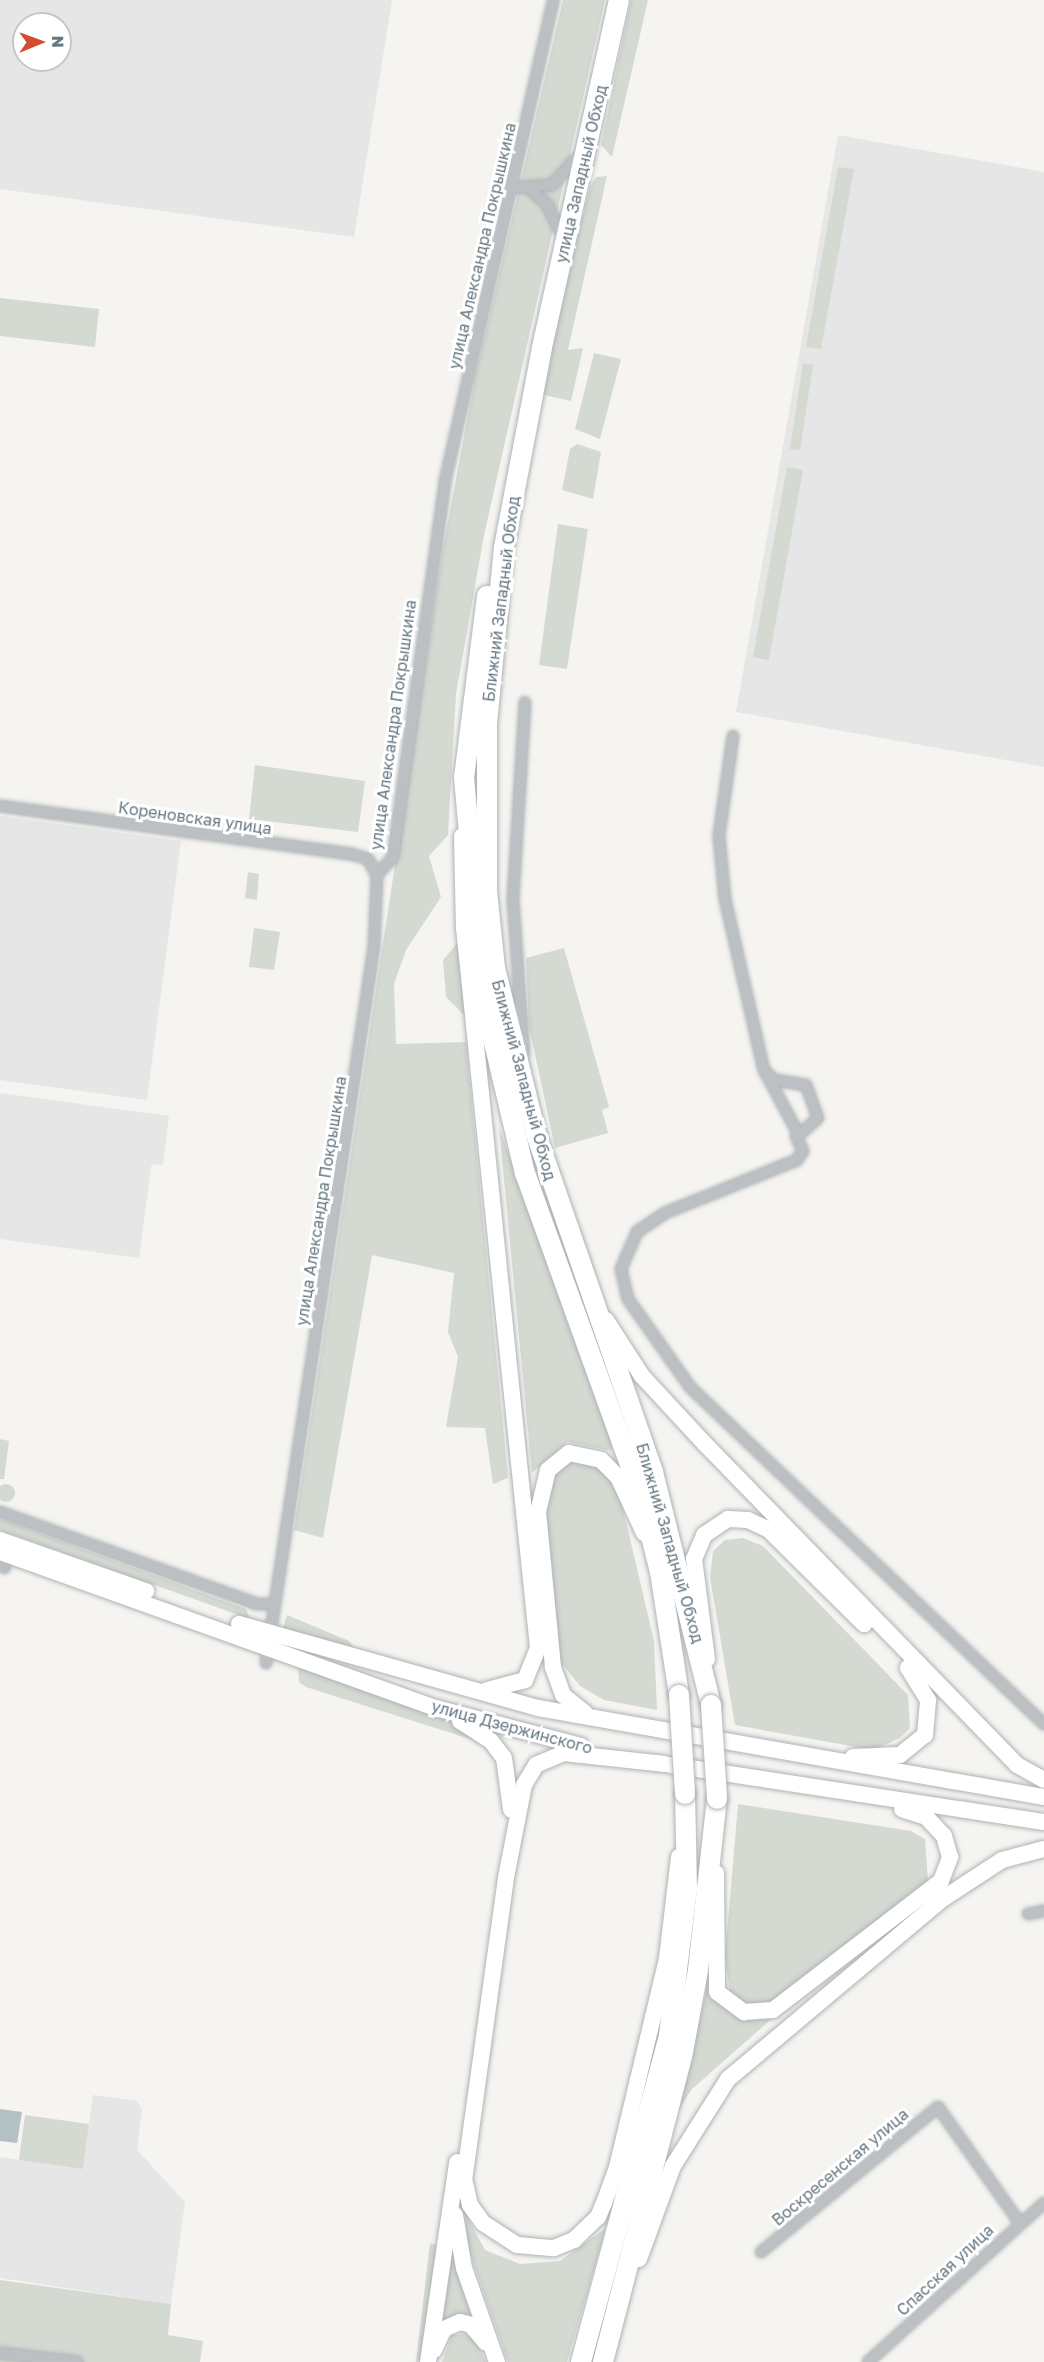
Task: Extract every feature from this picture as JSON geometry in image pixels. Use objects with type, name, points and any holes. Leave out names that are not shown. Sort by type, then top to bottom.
[{"type":"highway","name":"улица Западный Обход","points":[[540,324],[612,0]]},
{"type":"highway","name":"улица Западный Обход","points":[[542,348],[619,0]]},
{"type":"highway","name":"Ближний Западный Обход","points":[[540,324],[474,670],[464,777],[471,904],[491,1043],[525,1173],[641,1496],[660,1572],[679,1695],[687,1888],[669,2035],[581,2362]]},
{"type":"highway","name":"Ближний Западный Обход","points":[[542,348],[504,547],[484,810],[495,968],[536,1134],[653,1472],[709,1684],[717,1809],[683,2052],[603,2362]]},
{"type":"main road","points":[[462,1689],[519,1685],[534,1667],[538,1648],[464,928],[464,777]]},
{"type":"main road","points":[[584,1278],[624,1351],[656,1390],[1017,1765],[1044,1780]]},
{"type":"main road","points":[[606,1721],[568,1701],[553,1667],[538,1512],[540,1486],[553,1463],[576,1453],[610,1466],[660,1572]]},
{"type":"main road","points":[[709,1684],[697,1545],[715,1525],[748,1520],[769,1530],[913,1673],[929,1705],[925,1735],[900,1755],[871,1759],[781,1750]]},
{"type":"main road","name":"улица Дзержинского","points":[[0,1540],[268,1648],[606,1721],[1044,1797]]},
{"type":"main road","name":"улица Дзержинского","points":[[2,1561],[268,1648],[432,1707],[665,1764],[1044,1822]]},
{"type":"main road","points":[[429,2362],[512,1792],[498,1749],[432,1707]]},
{"type":"main road","points":[[665,1764],[564,1753],[536,1765],[524,1785],[507,1872],[464,2179],[470,2205],[483,2223],[517,2245],[554,2248],[574,2240],[598,2217],[614,2176],[667,1958],[685,1800]]},
{"type":"main road","points":[[717,1809],[715,1985],[726,2002],[744,2012],[764,2013],[787,2003],[935,1888],[947,1872],[947,1841],[922,1815],[742,1776]]},
{"type":"main road","points":[[603,2362],[660,2193],[728,2079],[944,1898],[1002,1860],[1044,1849]]},
{"type":"main road","points":[[457,2160],[456,2235],[497,2361]]},
{"type":"main road","points":[[429,2362],[444,2329],[460,2322],[476,2329],[497,2361]]},
{"type":"street","name":"улица Александра Покрышкина","points":[[268,1648],[374,947],[378,875],[393,857],[446,481],[553,0]]},
{"type":"street","points":[[512,189],[532,191],[552,185],[578,156]]},
{"type":"street","points":[[532,191],[552,213],[561,234]]},
{"type":"street","points":[[525,702],[513,899],[515,968],[536,1134]]},
{"type":"street","points":[[733,736],[720,861],[764,1070],[802,1151],[797,1160],[665,1213],[637,1232],[622,1259],[628,1299],[690,1387],[1044,1724]]},
{"type":"street","name":"Кореновская улица","points":[[0,806],[351,854],[368,860],[378,875]]},
{"type":"street","points":[[764,1070],[779,1082],[806,1085],[818,1118],[796,1136]]},
{"type":"street","points":[[0,1512],[246,1601],[273,1604]]},
{"type":"street","points":[[1028,1914],[1044,1911]]},
{"type":"street","name":"Воскресенская улица","points":[[761,2252],[938,2107],[1019,2222]]},
{"type":"street","name":"Спасская улица","points":[[868,2362],[1019,2222],[1044,2203]]},
{"type":"street","points":[[0,2354],[76,2362]]},
{"type":"shaded area","points":[[0,0],[392,0],[354,237],[0,189]]},
{"type":"shaded area","points":[[563,0],[605,0],[484,535],[456,694],[448,835],[429,856],[441,897],[406,950],[394,984],[396,1044],[466,1042],[508,1478],[493,1484],[485,1428],[446,1427],[458,1357],[448,1332],[454,1273],[372,1255],[323,1538],[294,1530],[443,548],[475,378]]},
{"type":"shaded area","points":[[631,0],[648,0],[612,157],[601,145]]},
{"type":"shaded area","points":[[838,135],[1044,172],[1044,767],[736,712]]},
{"type":"shaded area","points":[[838,167],[854,169],[821,349],[806,347]]},
{"type":"shaded area","points":[[607,176],[568,350],[583,348],[571,401],[540,394],[590,187],[596,177]]},
{"type":"shaded area","points":[[0,298],[99,309],[95,347],[0,336]]},
{"type":"shaded area","points":[[594,353],[621,359],[600,439],[575,429]]},
{"type":"shaded area","points":[[803,363],[813,365],[800,450],[790,449]]},
{"type":"shaded area","points":[[577,444],[601,452],[593,499],[562,490],[570,449]]},
{"type":"shaded area","points":[[787,467],[803,470],[769,660],[753,657]]},
{"type":"shaded area","points":[[558,524],[588,529],[567,669],[539,665]]},
{"type":"shaded area","points":[[255,765],[365,781],[358,832],[249,819]]},
{"type":"shaded area","points":[[0,816],[181,841],[147,1100],[0,1080]]},
{"type":"shaded area","points":[[248,872],[259,874],[257,900],[245,898]]},
{"type":"shaded area","points":[[254,928],[280,932],[274,970],[249,967]]},
{"type":"shaded area","points":[[459,941],[468,1019],[446,997],[443,960]]},
{"type":"shaded area","points":[[564,948],[609,1107],[602,1110],[608,1133],[555,1148],[529,1026],[526,958]]},
{"type":"shaded area","points":[[0,1093],[169,1116],[163,1165],[152,1164],[151,1168],[139,1258],[0,1239]]},
{"type":"shaded area","points":[[499,1127],[611,1439],[612,1451],[567,1442],[532,1473]]},
{"type":"shaded area","points":[[0,1439],[9,1441],[4,1479],[0,1479]]},
{"type":"shaded area","points":[[566,1461],[605,1469],[620,1496],[654,1641],[657,1710],[604,1700],[580,1686],[560,1661],[544,1511],[550,1478]]},
{"type":"shaded area","points":[[6,1484],[12,1487],[15,1493],[12,1499],[6,1502],[0,1499],[-3,1493],[0,1487]]},
{"type":"shaded area","points":[[0,1519],[246,1609],[250,1619],[0,1530]]},
{"type":"shaded area","points":[[743,1538],[763,1546],[908,1695],[910,1728],[900,1738],[873,1750],[735,1725],[710,1577],[713,1551],[725,1540]]},
{"type":"shaded area","points":[[287,1615],[349,1641],[353,1647],[283,1628]]},
{"type":"shaded area","points":[[298,1667],[457,1722],[486,1744],[306,1687],[299,1682]]},
{"type":"shaded area","points":[[738,1804],[911,1831],[925,1839],[928,1881],[781,2002],[755,2007],[741,2002],[730,1993],[725,1957]]},
{"type":"shaded area","points":[[707,1989],[734,2015],[776,2015],[691,2090],[672,2122]]},
{"type":"shaded area","points":[[93,2095],[137,2101],[142,2109],[137,2150],[185,2202],[171,2304],[0,2278],[0,2157],[83,2169]]},
{"type":"shaded area","points":[[0,2109],[22,2112],[17,2143],[0,2141]]},
{"type":"shaded area","points":[[25,2115],[89,2124],[83,2169],[19,2160]]},
{"type":"shaded area","points":[[465,2213],[485,2250],[520,2264],[560,2261],[606,2228],[567,2362],[508,2362],[468,2248]]},
{"type":"shaded area","points":[[430,2243],[438,2246],[423,2360],[416,2362]]},
{"type":"shaded area","points":[[451,2253],[472,2313],[440,2325]]},
{"type":"shaded area","points":[[0,2280],[171,2304],[168,2335],[203,2341],[200,2362],[0,2362]]},
{"type":"shaded area","points":[[464,2334],[475,2339],[486,2362],[442,2362],[452,2335]]}]
